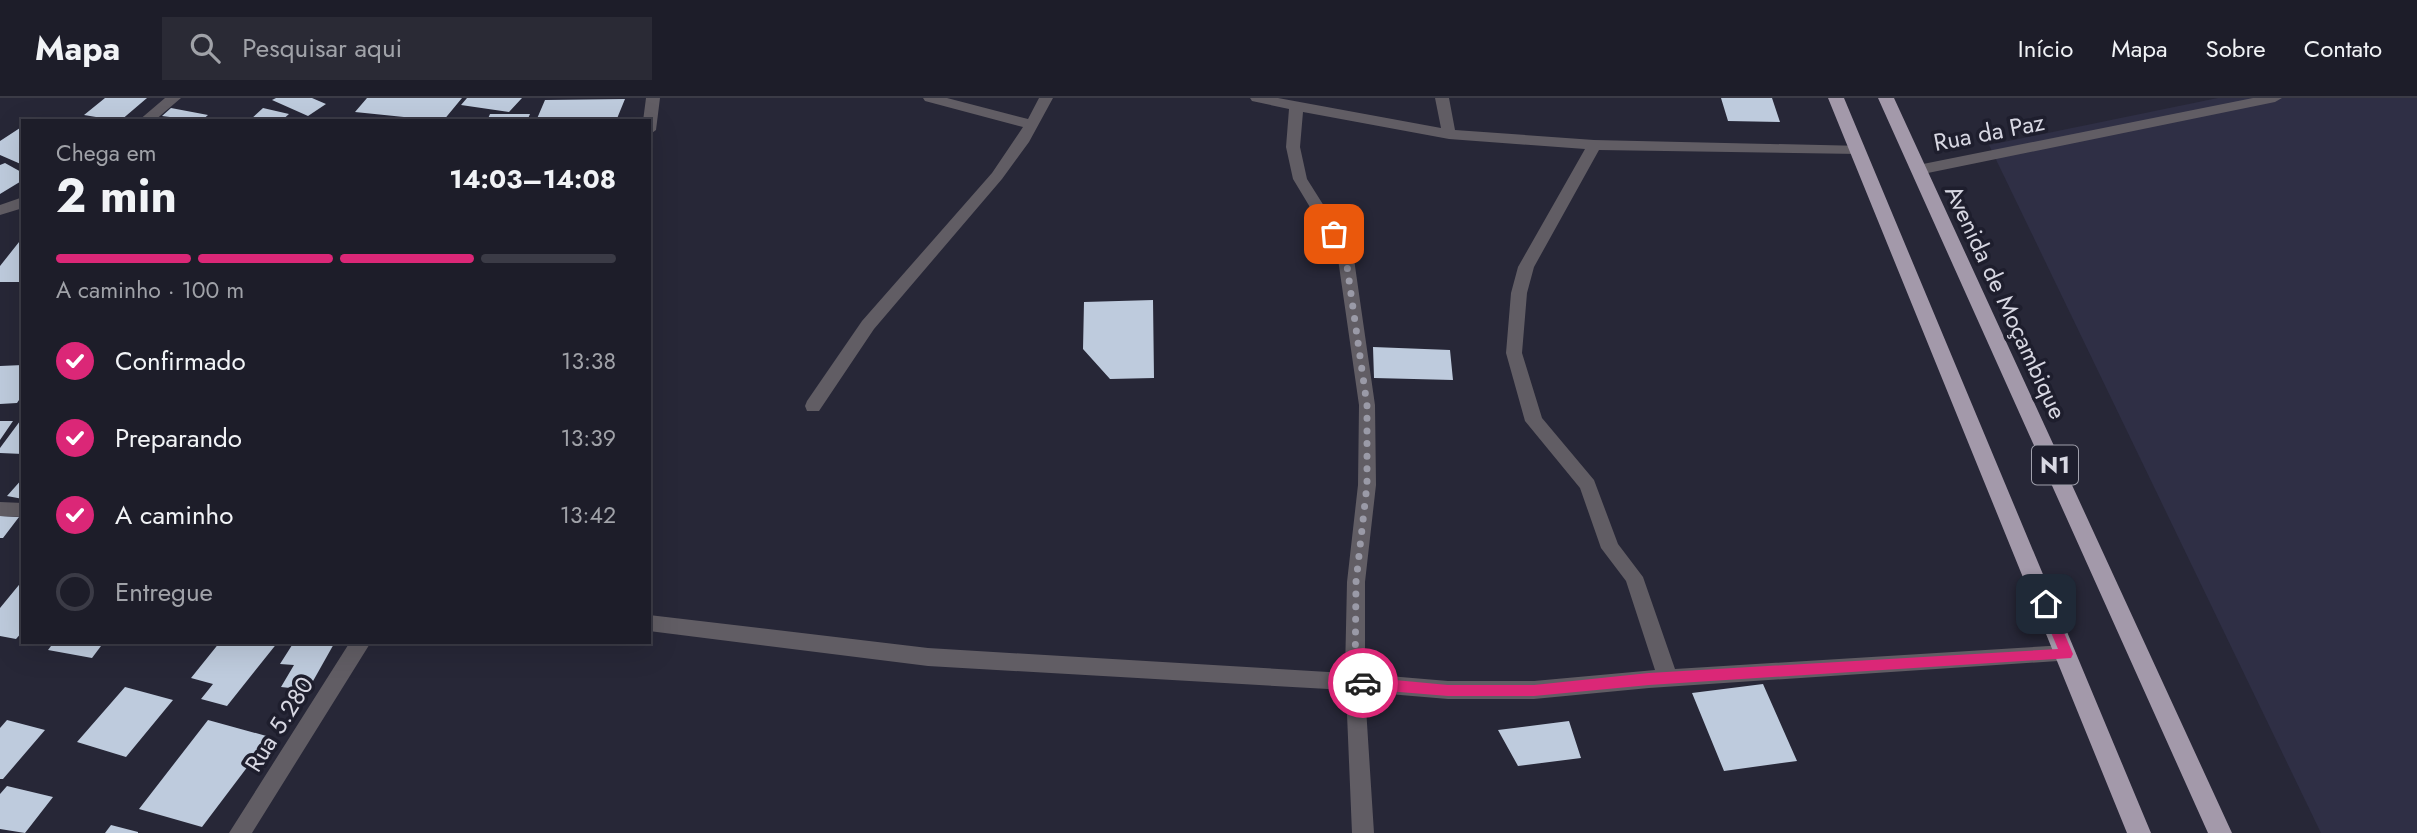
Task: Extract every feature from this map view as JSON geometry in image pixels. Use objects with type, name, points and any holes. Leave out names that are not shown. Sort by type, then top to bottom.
[{"type":"highway","name":"N1","points":[[1836,98],[2139,833]]},
{"type":"highway","name":"Avenida de Moçambique","points":[[1886,98],[2111,587],[2220,833]]},
{"type":"street","points":[[148,119],[174,98]]},
{"type":"street","points":[[650,119],[653,98]]},
{"type":"street","points":[[930,98],[1031,124]]},
{"type":"street","points":[[813,407],[868,325],[997,176],[1046,98]]},
{"type":"street","points":[[1257,98],[1449,134],[1594,145],[1859,149]]},
{"type":"street","points":[[1442,98],[1449,134]]},
{"type":"street","name":"Rua da Paz","points":[[1918,170],[2267,99]]},
{"type":"street","points":[[1296,106],[1293,147],[1300,179],[1345,252],[1367,405],[1367,485],[1356,582],[1355,682],[1363,833]]},
{"type":"street","points":[[1594,145],[1527,267],[1519,293],[1514,353],[1534,421],[1588,485],[1610,548],[1634,577],[1668,678]]},
{"type":"street","points":[[0,210],[21,203]]},
{"type":"street","points":[[0,509],[21,510]]},
{"type":"street","points":[[651,623],[928,657],[1448,690],[1534,690],[1668,678],[2066,654]]},
{"type":"street","name":"Rua 5.280","points":[[240,833],[360,644]]},
{"type":"shaded area","points":[[2218,98],[2417,98],[2417,833],[2321,833],[1989,145]]},
{"type":"building","points":[[105,98],[147,98],[122,119],[84,115]]},
{"type":"building","points":[[312,98],[326,104],[308,116],[272,100]]},
{"type":"building","points":[[367,98],[462,98],[445,119],[355,112]]},
{"type":"building","points":[[467,98],[522,98],[509,112],[461,105]]},
{"type":"building","points":[[1721,98],[1772,98],[1780,122],[1728,121]]},
{"type":"building","points":[[625,99],[617,119],[537,119],[545,100]]},
{"type":"building","points":[[171,108],[208,115],[203,119],[162,116]]},
{"type":"building","points":[[263,108],[289,114],[283,119],[251,119]]},
{"type":"building","points":[[490,114],[530,114],[528,119],[488,119]]},
{"type":"building","points":[[21,127],[21,164],[0,155],[0,141]]},
{"type":"building","points":[[5,163],[21,172],[21,181],[0,194],[0,165]]},
{"type":"building","points":[[21,240],[21,282],[0,282],[0,266]]},
{"type":"building","points":[[1153,300],[1154,378],[1110,379],[1083,349],[1084,302]]},
{"type":"building","points":[[1373,347],[1450,350],[1453,380],[1374,378]]},
{"type":"building","points":[[21,365],[21,397],[17,403],[0,404],[0,366]]},
{"type":"building","points":[[21,420],[21,454],[0,453],[0,448]]},
{"type":"building","points":[[0,421],[13,421],[0,440]]},
{"type":"building","points":[[21,480],[21,499],[7,496]]},
{"type":"building","points":[[0,516],[19,517],[3,538],[0,538]]},
{"type":"building","points":[[21,582],[21,633],[16,639],[0,636],[0,608]]},
{"type":"building","points":[[52,644],[102,644],[92,658],[48,650]]},
{"type":"building","points":[[218,644],[276,644],[227,706],[201,699],[213,684],[191,678]]},
{"type":"building","points":[[293,644],[334,644],[308,690],[281,687],[294,665],[280,664]]},
{"type":"building","points":[[1763,684],[1797,761],[1724,771],[1692,693]]},
{"type":"building","points":[[125,687],[173,700],[126,757],[77,742]]},
{"type":"building","points":[[7,720],[45,730],[3,779],[0,779],[0,728]]},
{"type":"building","points":[[208,720],[270,737],[202,827],[139,809]]},
{"type":"building","points":[[1569,721],[1581,758],[1518,766],[1498,730]]},
{"type":"building","points":[[7,786],[53,797],[25,833],[0,829],[0,794]]},
{"type":"building","points":[[111,825],[138,832],[138,833],[105,833]]},
{"type":"way so far","points":[[1334,234],[1345,252],[1358,327],[1367,405],[1367,485],[1356,582],[1355,682],[1363,683]]},
{"type":"route","points":[[1363,683],[1448,690],[1534,690],[1649,679],[2066,654],[2046,604]]}]
